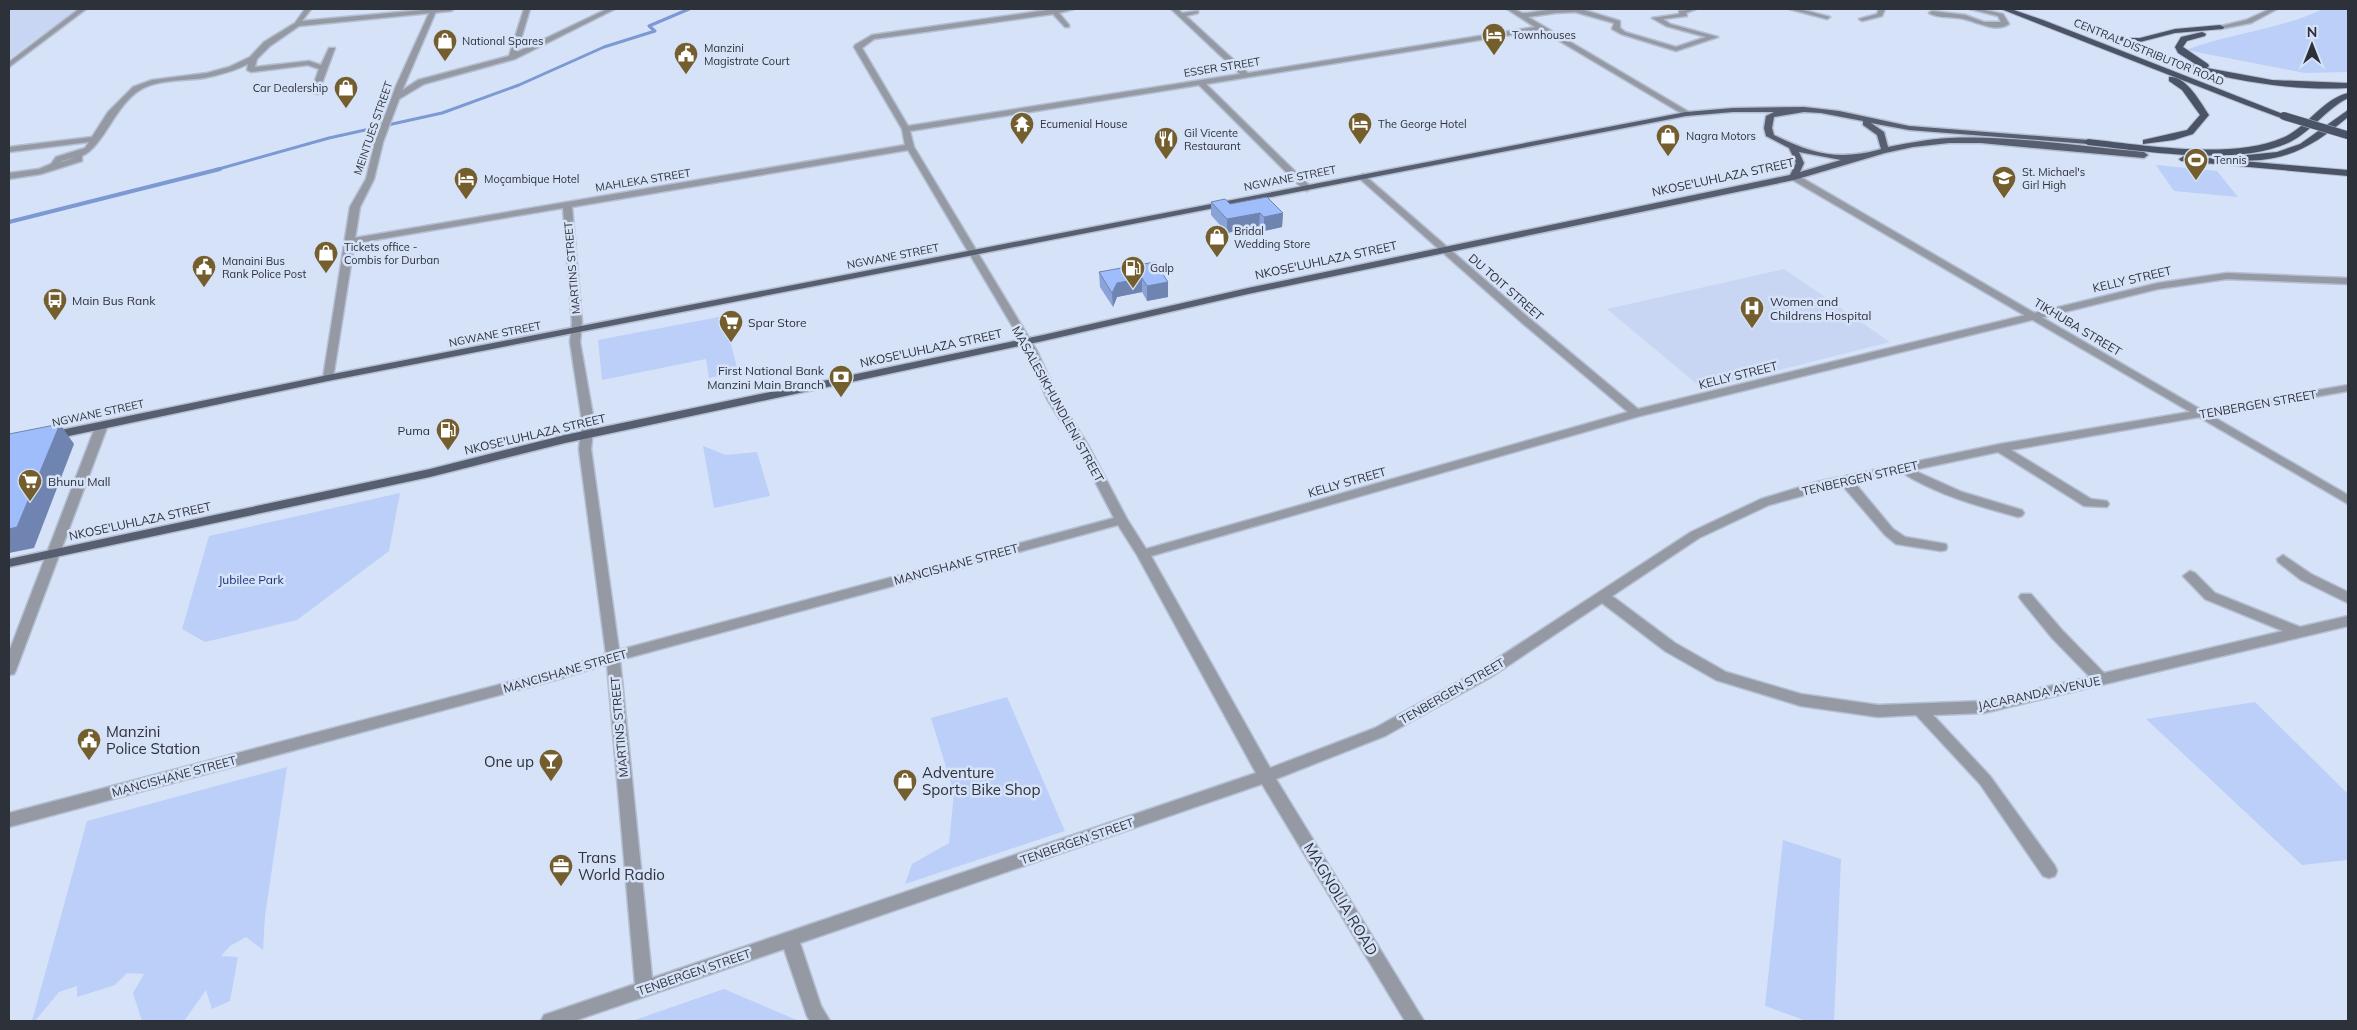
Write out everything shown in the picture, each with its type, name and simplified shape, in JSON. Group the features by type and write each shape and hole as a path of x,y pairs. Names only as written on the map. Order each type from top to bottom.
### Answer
{"highway":[{"name":"CENTRAL DISTRIBUTOR ROAD","path":"2022,9 2094,33 2251,98 2348,132"},
{"name":"CENTRAL DISTRIBUTOR ROAD","path":"2001,11 2036,19 2114,48 2156,68 2284,116 2348,132"},
{"path":"2094,33 2127,40 2140,40 2175,30 2220,27"},
{"path":"2220,27 2184,39 2179,47 2181,51 2200,63 2236,78"},
{"path":"2148,55 2236,78 2289,85 2348,86"},
{"path":"2088,142 2152,142 2190,132 2204,115 2201,109 2185,88 2156,68"},
{"path":"2088,142 2177,150 2256,148 2287,140 2336,101 2348,95"},
{"path":"2144,155 2251,158 2293,152 2319,138 2348,113"},
{"path":"2144,155 2348,174"}],"main road":[{"name":"NGWANE STREET","path":"36,439 328,378 1686,114 1733,110 1823,111 1907,128 2088,142"},
{"path":"1784,110 1770,116 1768,128 1770,136 1793,148 1820,155 1858,158"},
{"path":"1862,120 1881,134 1885,150"},
{"name":"NKOSE'LUHLAZA STREET","path":"9,563 430,473 586,435 1025,342 1248,291 1794,177 1885,150 1925,142 1959,140 2144,155"},
{"path":"1793,148 1800,163 1794,177"}],"street":[{"path":"9,65 83,9"},
{"path":"9,176 41,170 58,164 55,163 59,159 77,155 88,150 111,114 136,89 152,82 224,71 253,59 267,44 298,24 308,9"},
{"path":"372,17 376,9"},
{"path":"298,24 451,9"},
{"path":"512,57 527,9"},
{"path":"396,97 422,82 512,57 612,9"},
{"path":"1054,11 1071,9"},
{"path":"1174,9 1245,74"},
{"path":"1510,9 1686,114"},
{"path":"1522,15 1532,16 1558,10 1588,12 1618,22 1616,29 1623,33 1676,49 1714,37 1668,25 1655,18 1685,14 1681,12 1693,9"},
{"path":"1792,9 1827,17"},
{"path":"1862,19 1880,15 1882,9"},
{"path":"1932,13 1965,17 1983,24 2006,24 2001,11 1972,9"},
{"path":"2220,27 2248,24 2258,20 2274,9"},
{"name":"MEINTUES STREET","path":"328,378 355,207 370,179 379,142 433,10"},
{"path":"1054,11 1066,26"},
{"name":"MASALESIKHUNDLENI STREET","path":"1054,11 872,38 858,47 906,129 910,147 1032,351 1053,399 1082,445 1121,520 1144,554 1266,776"},
{"path":"1180,15 1196,12"},
{"name":"ESSER STREET","path":"906,129 1543,28"},
{"path":"315,92 322,68 332,50"},
{"path":"253,59 251,70 308,63 322,68"},
{"path":"1200,82 1307,188"},
{"path":"9,149 95,139"},
{"name":"MAHLEKA STREET","path":"351,241 910,147"},
{"name":"DU TOIT STREET","path":"1363,177 1444,250 1636,414"},
{"name":"TIKHUBA STREET","path":"1794,177 2348,500"},
{"name":"MARTINS STREET","path":"567,204 577,331 575,342 588,421 585,449 613,657 644,989"},
{"name":"KELLY STREET","path":"1144,554 1636,414 2158,286 2227,276 2348,281"},
{"name":"TENBERGEN STREET","path":"550,1021 1266,776 1380,732 1486,673 1695,535 1765,502 1817,486 2000,448 2201,415 2348,388"},
{"path":"9,670 102,425"},
{"path":"2000,448 2088,504 2103,504"},
{"path":"1902,468 1912,475 1941,487 2018,513"},
{"path":"1844,480 1854,488 1889,532 1902,541 1942,547"},
{"name":"MANCISHANE STREET","path":"9,820 559,674 613,657 1121,520"},
{"path":"2283,559 2306,577 2348,598"},
{"path":"2190,576 2210,596 2300,633"},
{"name":"JACARANDA AVENUE","path":"1603,596 1670,647 1721,676 1801,700 1878,711 1984,707 2348,622"},
{"path":"2026,598 2100,679"},
{"path":"1919,709 1985,780 2049,871"},
{"name":"MAGNOLIA ROAD","path":"1266,776 1415,1021"},
{"path":"790,939 813,1010 821,1021"}],"shaded area":[{"path":"9,9 77,9 9,59"},
{"name":"Women and Childrens Hospital","path":"1784,269 1890,342 1703,389 1607,309"}],"green space":[{"path":"2323,9 2348,9 2348,72 2305,73 2186,50 2220,39 2289,22"},
{"name":"Tennis","path":"2156,165 2217,171 2238,197 2174,191"},
{"path":"724,316 738,372 709,378 706,359 602,380 598,340"},
{"path":"703,446 726,455 757,452 770,496 714,508"},
{"name":"Jubilee Park","path":"400,493 389,551 297,620 205,642 182,629 209,536"},
{"path":"1007,697 1065,831 905,884 912,864 949,843 954,793 931,718"},
{"path":"2255,702 2348,794 2348,860 2302,865 2146,719"},
{"path":"287,767 265,916 263,950 246,937 230,946 221,956 238,957 230,1001 212,1009 206,990 184,1021 142,1021 133,993 144,974 127,973 115,985 77,997 77,986 59,992 35,1021 32,1021 87,821"},
{"path":"1783,840 1841,859 1834,1021 1807,1021 1765,1006"},
{"path":"724,989 799,1021 632,1021"}],"building":[{"path":"1267,197 1283,213 1264,217 1260,213 1227,219 1211,202 1225,199 1230,204"},
{"path":"1155,262 1168,282 1147,286 1142,278 1117,283 1112,293 1099,272"},
{"path":"60,424 17,527 9,529 9,434"}],"waterway":[{"path":"215,170 329,138 442,113 519,85 604,47 655,31 649,26 689,9"},
{"path":"9,222 220,169"}],"place":[{"name":"Townhouses","path":"1494,56"},
{"name":"National Spares","path":"445,62"},
{"name":"Manzini Magistrate Court","path":"686,75"},
{"name":"Car Dealership","path":"346,109"},
{"name":"Ecumenial House","path":"1022,145"},
{"name":"The George Hotel","path":"1360,145"},
{"name":"Nagra Motors","path":"1668,157"},
{"name":"Gil Vicente Restaurant","path":"1166,160"},
{"name":"Tennis","path":"2196,181"},
{"name":"St. Michael's Girl High","path":"2004,199"},
{"name":"Moçambique Hotel","path":"466,200"},
{"name":"Bridal Wedding Store","path":"1217,258"},
{"name":"Tickets office - Combis for Durban","path":"326,274"},
{"name":"Manaini Bus Rank Police Post","path":"204,288"},
{"name":"Galp","path":"1133,289"},
{"name":"Main Bus Rank","path":"55,321"},
{"name":"Women and Childrens Hospital","path":"1752,329"},
{"name":"Spar Store","path":"731,343"},
{"name":"First National Bank Manzini Main Branch","path":"841,398"},
{"name":"Puma","path":"448,451"},
{"name":"Bhunu Mall","path":"30,502"},
{"name":"Manzini Police Station","path":"89,761"},
{"name":"One up","path":"551,782"},
{"name":"Adventure Sports Bike Shop","path":"905,802"},
{"name":"Trans World Radio","path":"561,887"}]}
